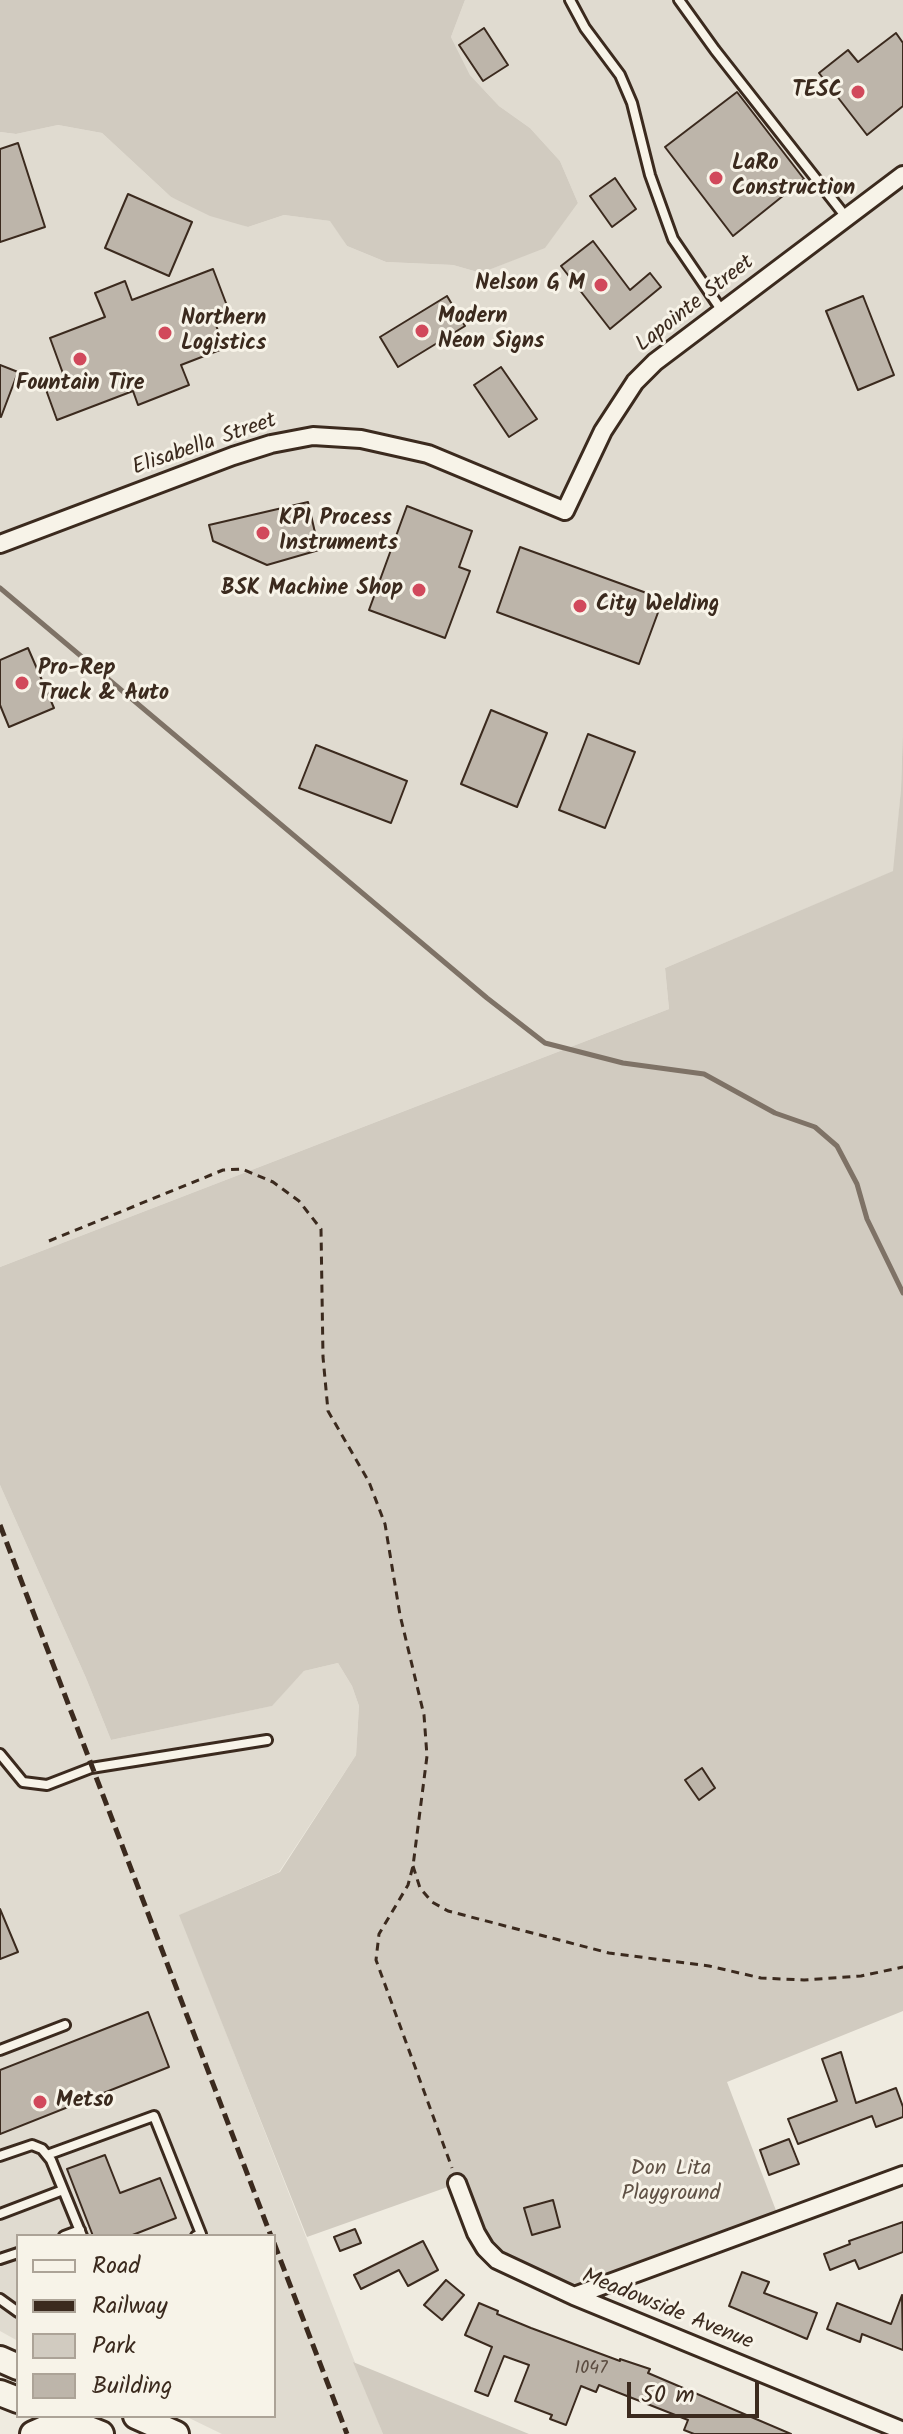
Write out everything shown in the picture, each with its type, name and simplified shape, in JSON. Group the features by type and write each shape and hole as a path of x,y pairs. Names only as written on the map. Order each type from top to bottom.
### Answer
{"main road":[{"path":"140,2418 176,2434"},
{"path":"33,2434 65,2420 101,2434"}],"street":[{"name":"Lapointe Street","path":"565,511 603,431 635,382 655,362 903,175"},
{"name":"Elisabella Street","path":"0,544 233,456 271,444 313,436 361,439 428,454 565,511"},
{"path":"574,2296 903,2175"},
{"name":"Meadowside Avenue","path":"457,2183 476,2233 497,2260 574,2296 903,2431"}],"lane":[{"path":"570,0 585,28 620,75 632,103 650,175 673,239 722,311"},
{"path":"679,0 847,218"},
{"path":"0,1754 23,1782 47,1785 91,1768 267,1740"},
{"path":"0,2050 65,2025"},
{"path":"47,2155 154,2116 199,2234"},
{"path":"0,2156 32,2145 47,2155 81,2233"},
{"path":"0,2214 63,2190"},
{"path":"0,2299 16,2308"}],"path":[{"path":"49,1241 223,1170 242,1169 273,1182 299,1201 321,1229 323,1357 328,1411 369,1482 385,1524 400,1615 424,1715 427,1756 413,1866 408,1885 379,1934 376,1960 457,2183"},
{"path":"413,1866 420,1888 432,1902 448,1911 609,1953 709,1966 761,1978 804,1980 861,1976 903,1967"}],"shaded area":[{"path":"465,0 903,0 903,728 894,871 665,968 669,1009 0,1267 0,132 16,134 58,125 102,133 171,197 248,227 284,215 331,221 347,246 386,262 453,265 481,273 545,247 578,203 560,161 530,128 499,106 470,75 451,37"},
{"path":"0,1485 111,1740 271,1706 304,1671 338,1663 352,1686 359,1706 356,1755 279,1872 180,1915 383,2434 222,2434 189,2418 276,2418 276,2234 16,2234 16,2340 0,2331"}],"green space":[{"path":"0,0 465,0 451,37 470,75 499,106 530,128 560,161 578,203 545,248 481,273 453,265 386,262 347,246 330,221 284,215 248,227 210,216 171,197 102,133 58,125 16,134 0,132"},
{"name":"Don Lita Playground","path":"903,728 903,2011 727,2082 780,2221 573,2298 496,2261 456,2184 307,2237 179,1915 280,1872 356,1755 359,1706 352,1686 338,1663 304,1671 272,1706 111,1740 0,1485 0,1267 669,1009 665,968 893,871"},
{"path":"353,2362 529,2434 383,2434"}],"building":[{"path":"484,28 508,65 483,81 459,45"},
{"name":"TESC","path":"896,33 903,43 903,106 867,135 819,73 848,50 858,62"},
{"path":"737,92 804,179 733,236 665,147"},
{"path":"18,143 45,227 0,242 0,149"},
{"path":"615,178 636,209 612,227 590,196"},
{"path":"128,194 192,222 169,276 105,248"},
{"name":"Nelson G M","path":"593,241 630,290 650,273 661,287 610,329 561,266"},
{"name":"Northern Logistics","path":"213,269 229,311 213,318 225,348 181,365 189,385 138,405 133,391 57,420 45,387 65,379 50,338 105,317 95,293 125,281 132,300"},
{"name":"Modern Neon Signs","path":"447,296 465,326 398,367 380,337"},
{"path":"863,296 894,375 858,390 826,311"},
{"path":"0,365 18,372 1,417 0,416"},
{"path":"501,367 537,419 509,437 474,385"},
{"name":"KPI Process Instruments","path":"308,502 319,550 267,565 213,541 209,525"},
{"name":"BSK Machine Shop","path":"407,506 472,531 459,567 470,571 445,638 369,610"},
{"name":"City Welding","path":"520,547 663,599 639,664 497,612"},
{"name":"Pro-Rep Truck & Auto","path":"28,648 54,708 9,727 0,705 0,660"},
{"path":"491,710 547,733 517,807 461,784"},
{"path":"588,734 635,752 605,828 559,810"},
{"path":"316,745 407,781 391,823 299,788"},
{"path":"702,1768 715,1788 699,1800 685,1780"},
{"path":"0,1909 18,1952 0,1959"},
{"name":"Metso","path":"148,2012 169,2067 0,2134 0,2070"},
{"path":"841,2052 856,2103 896,2088 903,2117 876,2127 872,2116 798,2144 788,2119 837,2101 822,2059"},
{"path":"789,2139 799,2164 769,2175 760,2150"},
{"path":"105,2155 120,2193 160,2178 176,2218 135,2234 92,2234 67,2169"},
{"path":"553,2200 560,2227 532,2235 524,2208"},
{"path":"903,2222 903,2252 859,2269 855,2260 830,2270 824,2254 850,2244 849,2241"},
{"path":"355,2229 361,2243 340,2251 334,2237"},
{"path":"423,2241 438,2270 408,2286 399,2270 361,2289 354,2275"},
{"path":"742,2272 769,2282 764,2293 817,2313 807,2339 729,2306"},
{"path":"446,2280 464,2295 442,2320 424,2305"},
{"path":"902,2295 903,2350 862,2334 860,2342 827,2329 837,2303 891,2324"},
{"path":"479,2303 531,2328 650,2369 648,2373 791,2434 694,2434 684,2430 688,2420 599,2385 596,2392 581,2386 566,2425 550,2419 552,2415 515,2401 529,2365 504,2356 488,2396 475,2391 492,2347 465,2335"}],"waterway":[{"path":"0,588 487,998 545,1043 623,1063 704,1074 775,1113 815,1127 837,1146 857,1184 867,1219 903,1293"}],"railway":[{"path":"0,1525 270,2234"},
{"path":"276,2248 347,2434"}],"place":[{"name":"TESC","path":"858,92"},
{"name":"LaRo Construction","path":"716,178"},
{"name":"Nelson G M","path":"601,285"},
{"name":"Modern Neon Signs","path":"422,331"},
{"name":"Northern Logistics","path":"165,333"},
{"name":"Fountain Tire","path":"80,359"},
{"name":"KPI Process Instruments","path":"263,533"},
{"name":"BSK Machine Shop","path":"419,590"},
{"name":"City Welding","path":"580,606"},
{"name":"Pro-Rep Truck & Auto","path":"22,683"},
{"name":"Metso","path":"40,2102"}]}
